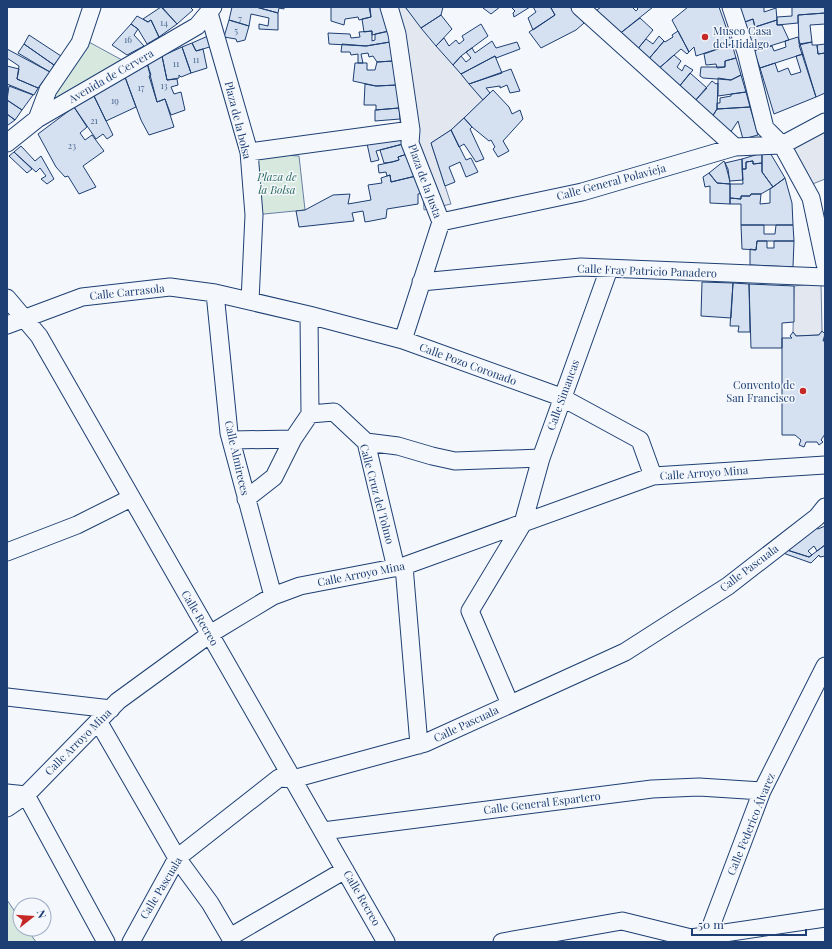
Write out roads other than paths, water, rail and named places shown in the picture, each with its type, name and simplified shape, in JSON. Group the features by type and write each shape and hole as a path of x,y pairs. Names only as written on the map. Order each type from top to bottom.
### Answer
{"street":[{"path":"37,119 48,90 80,43 92,7"},
{"name":"Plaza de la Justa","path":"389,7 397,34 411,130 410,143 441,222 403,340"},
{"path":"580,7 735,147"},
{"path":"731,7 746,52 765,128 782,145 811,198 825,264"},
{"name":"Avenida de Cervera","path":"7,143 37,119 197,26 211,10"},
{"name":"Plaza de la bolsa","path":"211,10 249,152 254,216 250,301"},
{"path":"782,145 825,122"},
{"path":"249,152 411,130"},
{"name":"Calle General Polavieja","path":"441,222 582,192 735,147 782,145"},
{"path":"432,251 441,267 453,279"},
{"name":"Calle Fray Patricio Panadero","path":"421,282 581,267 825,277"},
{"name":"Calle Simancas","path":"510,704 470,611 523,523 541,458 561,397 609,269"},
{"name":"Calle Carrasola","path":"7,325 82,297 170,288 215,292 250,301"},
{"name":"Calle Almireces","path":"215,292 228,433 273,596"},
{"name":"Calle Recreo","path":"7,298 39,336 386,942"},
{"name":"Calle Pozo Coronado","path":"250,301 403,340 561,397 640,440 653,476"},
{"path":"246,499 274,477 293,439 310,414 308,315"},
{"name":"Calle Cruz del Tolmo","path":"310,414 334,412 366,442 400,567 419,745"},
{"path":"231,440 293,439"},
{"path":"366,442 398,446 455,461 541,458"},
{"name":"Calle Arroyo Mina","path":"7,808 26,795 118,701 210,634 273,596 300,586 400,567 653,476 825,465"},
{"path":"7,552 77,525 131,498"},
{"name":"Calle Pascuala","path":"130,942 177,858 279,778 294,779 419,745 625,652 728,586 817,517 825,507"},
{"name":"Calle Federico Álvarez","path":"706,938 762,791 825,666"},
{"path":"7,697 111,709"},
{"path":"98,721 177,858 210,903 227,939 345,870"},
{"name":"Calle General Espartero","path":"323,831 652,789 699,787 762,791"},
{"path":"7,793 26,795 106,942"},
{"path":"502,942 622,922 691,938 706,938 825,918"}],"place":[{"name":"Museo Casa del Hidalgo","path":"705,37"},
{"name":"Convento de San Francisco","path":"803,391"}],"park label":[{"name":"Plaza de la Bolsa","path":"277,183"}]}
